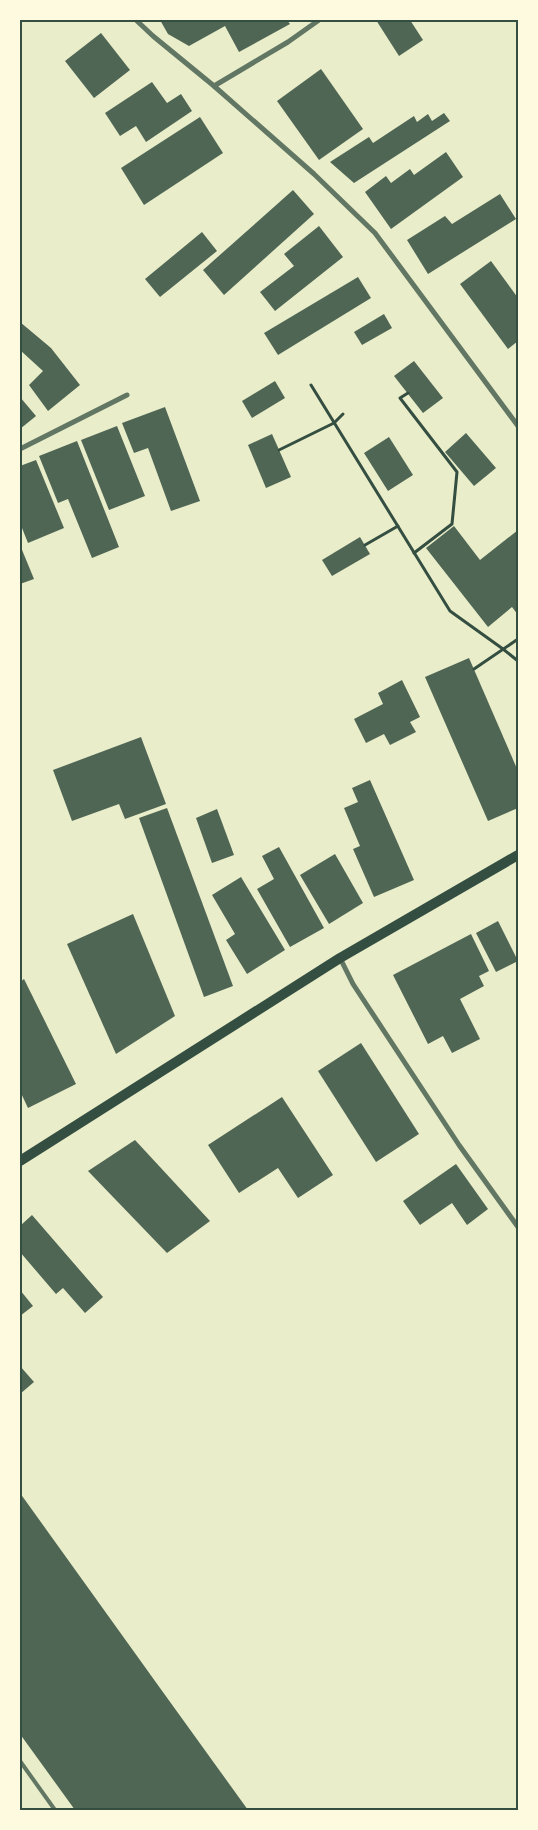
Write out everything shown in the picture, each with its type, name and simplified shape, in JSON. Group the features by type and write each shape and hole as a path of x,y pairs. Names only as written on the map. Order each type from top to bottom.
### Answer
{"main road":[{"path":"20,1161 340,958 518,855"}],"street":[{"path":"136,20 314,174 375,233 518,426"},
{"path":"214,86 288,42 319,20"},
{"path":"20,449 127,395"},
{"path":"340,958 354,984 438,1113 518,1227"}],"lane":[{"path":"21,1764 54,1810"}],"path":[{"path":"311,385 450,611 503,648 518,661"},
{"path":"408,393 400,398 456,472 452,524 414,553"},
{"path":"279,450 334,423 343,414"},
{"path":"365,545 398,526"},
{"path":"474,669 518,639"}],"building":[{"path":"160,20 287,20 290,24 239,52 225,26 189,46 168,34"},
{"path":"376,20 410,20 423,40 399,56"},
{"path":"101,33 130,70 94,98 65,61"},
{"path":"321,69 363,129 319,160 277,101"},
{"path":"152,82 167,103 181,94 192,111 146,142 136,126 120,136 105,113"},
{"path":"444,113 450,121 354,183 330,162 369,137 373,143 414,116 417,122 428,114 432,121"},
{"path":"200,117 223,153 144,205 121,168"},
{"path":"446,152 463,177 391,229 365,192 386,176 391,183 410,169 414,175"},
{"path":"293,190 314,214 224,295 203,270"},
{"path":"500,194 516,219 428,274 407,240 445,216 452,224"},
{"path":"319,226 343,257 275,311 260,292 294,266 284,254"},
{"path":"202,232 217,251 160,297 145,279"},
{"path":"491,261 518,298 518,341 508,349 460,284"},
{"path":"358,277 371,298 278,355 264,333"},
{"path":"384,314 392,328 362,345 354,332"},
{"path":"20,322 51,348 80,385 48,411 29,385 43,371 20,350"},
{"path":"414,361 443,398 423,413 394,376"},
{"path":"275,381 285,398 252,418 242,401"},
{"path":"20,397 36,416 20,429"},
{"path":"165,407 200,501 171,511 148,448 134,453 122,423"},
{"path":"117,426 145,496 109,510 81,440"},
{"path":"466,433 496,468 474,486 445,452"},
{"path":"272,434 291,477 266,488 248,445"},
{"path":"389,437 413,475 388,491 364,453"},
{"path":"77,441 119,547 92,558 68,499 58,503 39,456"},
{"path":"36,460 64,528 28,543 20,523 20,466"},
{"path":"454,526 480,560 518,530 518,615 512,607 488,627 426,548"},
{"path":"360,537 370,554 332,576 322,560"},
{"path":"20,545 34,579 20,584"},
{"path":"469,658 518,771 518,808 488,821 425,677"},
{"path":"402,680 420,717 410,722 416,732 390,745 384,734 366,743 354,719 383,704 378,693"},
{"path":"141,737 166,804 125,819 119,804 72,821 53,770"},
{"path":"370,780 414,880 374,897 353,849 360,846 344,808 358,802 352,788"},
{"path":"167,808 233,986 204,997 139,818"},
{"path":"217,809 234,855 212,863 196,818"},
{"path":"279,847 324,928 290,947 257,889 274,879 262,856"},
{"path":"335,854 363,903 329,924 300,875"},
{"path":"241,877 285,950 247,974 226,940 235,934 212,895"},
{"path":"133,914 175,1016 116,1054 67,944"},
{"path":"498,921 518,961 496,972 476,933"},
{"path":"471,934 489,971 479,976 484,986 460,999 480,1039 452,1053 443,1036 428,1044 393,975"},
{"path":"24,979 76,1084 28,1108 20,1091 20,982"},
{"path":"361,1043 419,1134 376,1162 318,1071"},
{"path":"282,1097 333,1175 298,1198 278,1168 239,1193 208,1145"},
{"path":"135,1140 210,1221 167,1253 88,1171"},
{"path":"456,1164 488,1209 467,1225 452,1203 420,1225 403,1201"},
{"path":"32,1215 103,1297 85,1313 63,1288 56,1294 20,1252 20,1226"},
{"path":"20,1290 33,1306 20,1316"},
{"path":"20,1366 34,1382 20,1394"},
{"path":"20,1493 248,1810 75,1810 20,1734"}]}
